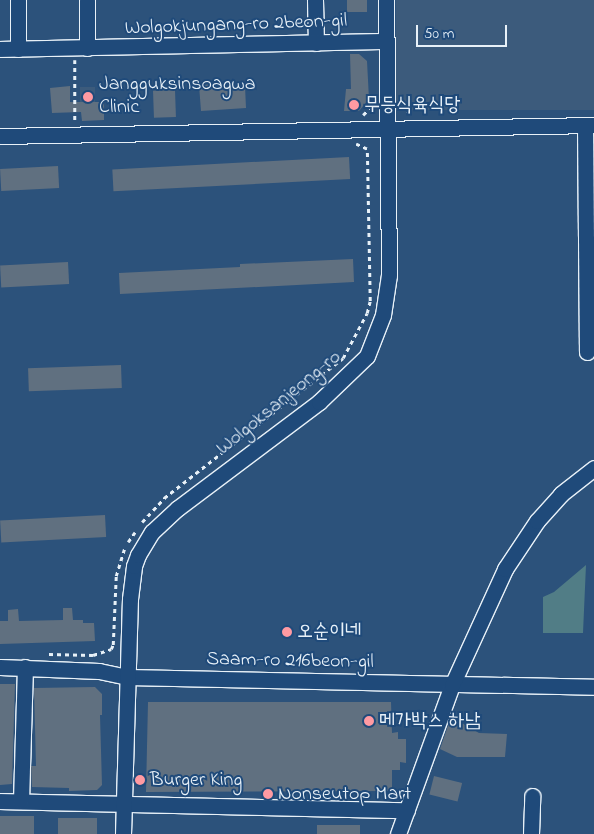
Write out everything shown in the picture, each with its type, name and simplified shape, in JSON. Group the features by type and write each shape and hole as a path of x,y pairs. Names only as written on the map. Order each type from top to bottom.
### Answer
{"street":[{"path":"18,0 18,49"},
{"path":"81,48 87,0"},
{"path":"315,0 316,42"},
{"name":"Wolgoksanjeong-ro","path":"127,677 132,578 134,566 146,540 178,508 319,402 367,356 383,315 388,295 386,0"},
{"name":"Wolgokjungang-ro 2beon-gil","path":"0,49 386,41"},
{"path":"0,136 590,125 587,352"},
{"path":"398,834 452,685 505,568 537,521 561,494 594,468"},
{"name":"Saam-ro 216beon-gil","path":"0,667 99,670 127,677 594,687"},
{"path":"21,801 25,667"},
{"path":"124,834 127,677"},
{"path":"531,834 532,796"},
{"path":"0,801 407,810"}],"path":[{"path":"75,136 81,48"},
{"path":"355,118 364,115 373,106 373,101"},
{"path":"142,523 164,498 343,358 367,313 370,301 367,149 356,144"},
{"path":"47,654 93,655 110,649 113,645 116,576 122,554 137,530"}],"shaded area":[{"path":"396,0 594,0 594,110 396,110"},
{"path":"80,87 95,87 95,102 80,102"}],"green space":[{"path":"586,565 583,633 543,633 543,597 554,592"}],"building":[{"path":"347,0 367,0 367,12 347,12"},
{"path":"350,54 359,54 367,61 369,99 359,111 344,111 346,89 351,89"},
{"path":"220,84 220,88 245,86 246,108 201,111 199,85"},
{"path":"70,86 70,102 104,102 104,120 82,121 81,112 52,113 50,88"},
{"path":"175,90 176,117 154,118 153,91"},
{"path":"349,157 350,179 113,191 112,169"},
{"path":"58,166 59,188 1,191 0,169"},
{"path":"353,259 354,282 120,294 119,273 240,267 240,264"},
{"path":"68,262 69,284 1,288 0,266"},
{"path":"121,365 122,388 29,391 28,368"},
{"path":"105,515 106,537 1,542 0,520"},
{"path":"63,608 72,608 73,620 83,620 83,623 94,623 95,641 0,644 0,621 8,621 8,610 18,609 19,621 63,620"},
{"path":"0,684 15,684 12,784 0,785"},
{"path":"95,687 102,694 102,715 100,715 102,785 97,790 69,791 69,788 32,787 31,766 36,766 34,688"},
{"path":"148,702 391,702 392,733 398,732 398,739 406,739 406,763 400,762 400,770 392,770 392,791 146,792"},
{"path":"451,717 479,733 507,734 505,757 457,757 440,749"},
{"path":"434,776 462,783 458,801 429,794"},
{"path":"0,816 34,816 34,834 0,834"},
{"path":"58,818 97,818 97,834 58,834"},
{"path":"317,825 360,825 360,834 317,834"}],"place":[{"name":"Jangguksinsoagwa Clinic","path":"88,97"},
{"name":"무등식육식당","path":"354,105"},
{"name":"오순이네","path":"287,632"},
{"name":"메가박스 하남","path":"369,721"},
{"name":"Burger King","path":"140,780"},
{"name":"Nonseutop Mart","path":"268,794"}]}
